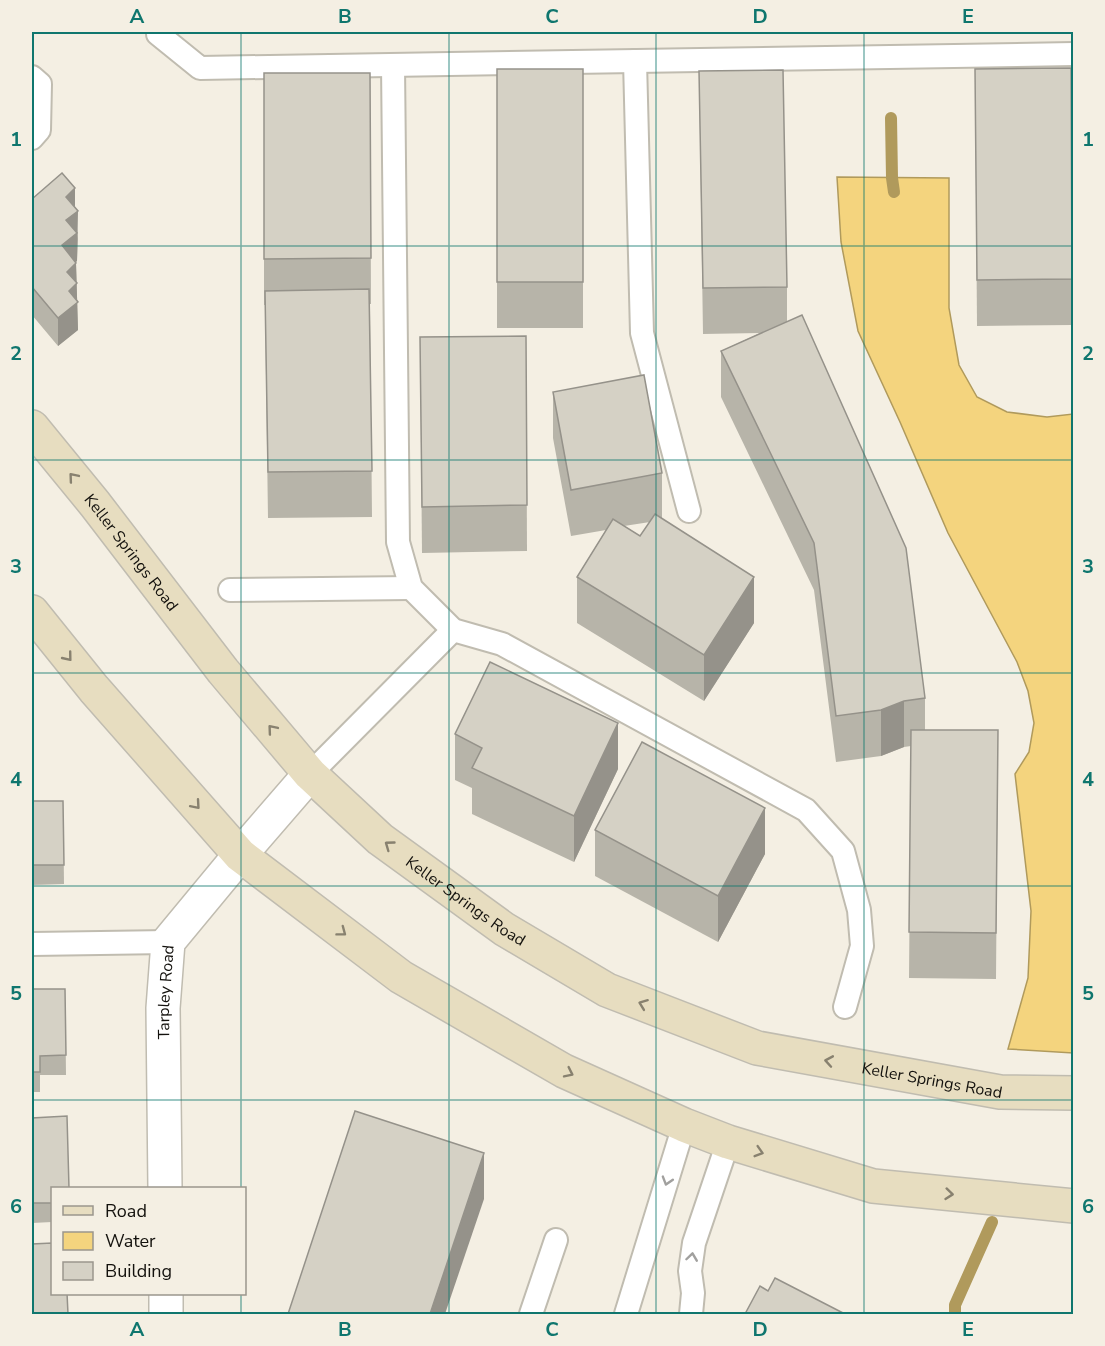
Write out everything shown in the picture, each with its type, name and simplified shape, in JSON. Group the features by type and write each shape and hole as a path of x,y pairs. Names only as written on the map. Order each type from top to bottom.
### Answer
{"main road":[{"name":"Keller Springs Road","path":"32,427 95,504 223,671 310,774 380,839 504,929 607,990 758,1048 1000,1092 1074,1093"},
{"path":"32,612 94,689 240,855 401,977 564,1071 684,1125 728,1142 873,1186 1074,1206"}],"street":[{"name":"Tarpley Road","path":"165,1187 163,1008 168,942 310,774"},
{"path":"166,1295 166,1314"}],"lane":[{"path":"158,32 200,68 1074,54"},
{"path":"635,61 642,333 689,510"},
{"path":"393,65 398,542 411,588 453,630 502,644 806,810 843,851 859,910 862,946 845,1007"},
{"path":"32,77 40,84 39,130 32,138"},
{"path":"230,590 411,588"},
{"path":"310,774 453,630"},
{"path":"32,944 168,942"},
{"path":"626,1314 684,1125"},
{"path":"691,1314 693,1293 690,1271 693,1243 728,1142"},
{"path":"531,1314 556,1240"}],"water":[{"path":"837,177 949,178 949,308 959,365 977,397 1007,412 1047,417 1073,414 1073,1053 1008,1049 1028,978 1031,911 1015,774 1029,752 1034,723 1028,691 1017,662 948,533 858,331 841,242"}],"building":[{"path":"1071,68 1072,279 977,280 975,69"},
{"path":"497,69 583,69 583,282 497,282"},
{"path":"783,70 787,287 703,288 699,71"},
{"path":"264,73 370,73 371,258 264,259"},
{"path":"62,173 75,188 66,197 78,211 66,220 77,233 62,245 76,263 67,272 77,283 69,291 78,302 58,318 32,287 32,199"},
{"path":"369,289 372,471 268,472 265,291"},
{"path":"802,315 906,548 925,698 904,701 881,710 836,716 814,543 721,351"},
{"path":"526,336 527,505 422,507 420,337"},
{"path":"644,375 662,473 571,490 553,392"},
{"path":"655,514 754,577 704,655 577,577 613,519 640,536"},
{"path":"490,662 618,723 574,816 472,768 482,748 455,734"},
{"path":"911,730 998,730 996,933 909,932"},
{"path":"642,742 765,808 718,896 595,830"},
{"path":"32,801 63,801 64,865 32,865"},
{"path":"32,989 65,989 66,1055 40,1056 40,1072 32,1072"},
{"path":"355,1111 484,1153 430,1314 288,1314"},
{"path":"67,1116 69,1187 51,1187 51,1203 32,1203 32,1118"},
{"path":"51,1243 51,1295 67,1295 68,1314 32,1314 32,1244"},
{"path":"775,1278 845,1314 745,1314 760,1286 768,1291"}],"waterway":[{"path":"891,118 894,192"},
{"path":"955,1314 955,1305 992,1222"}]}
